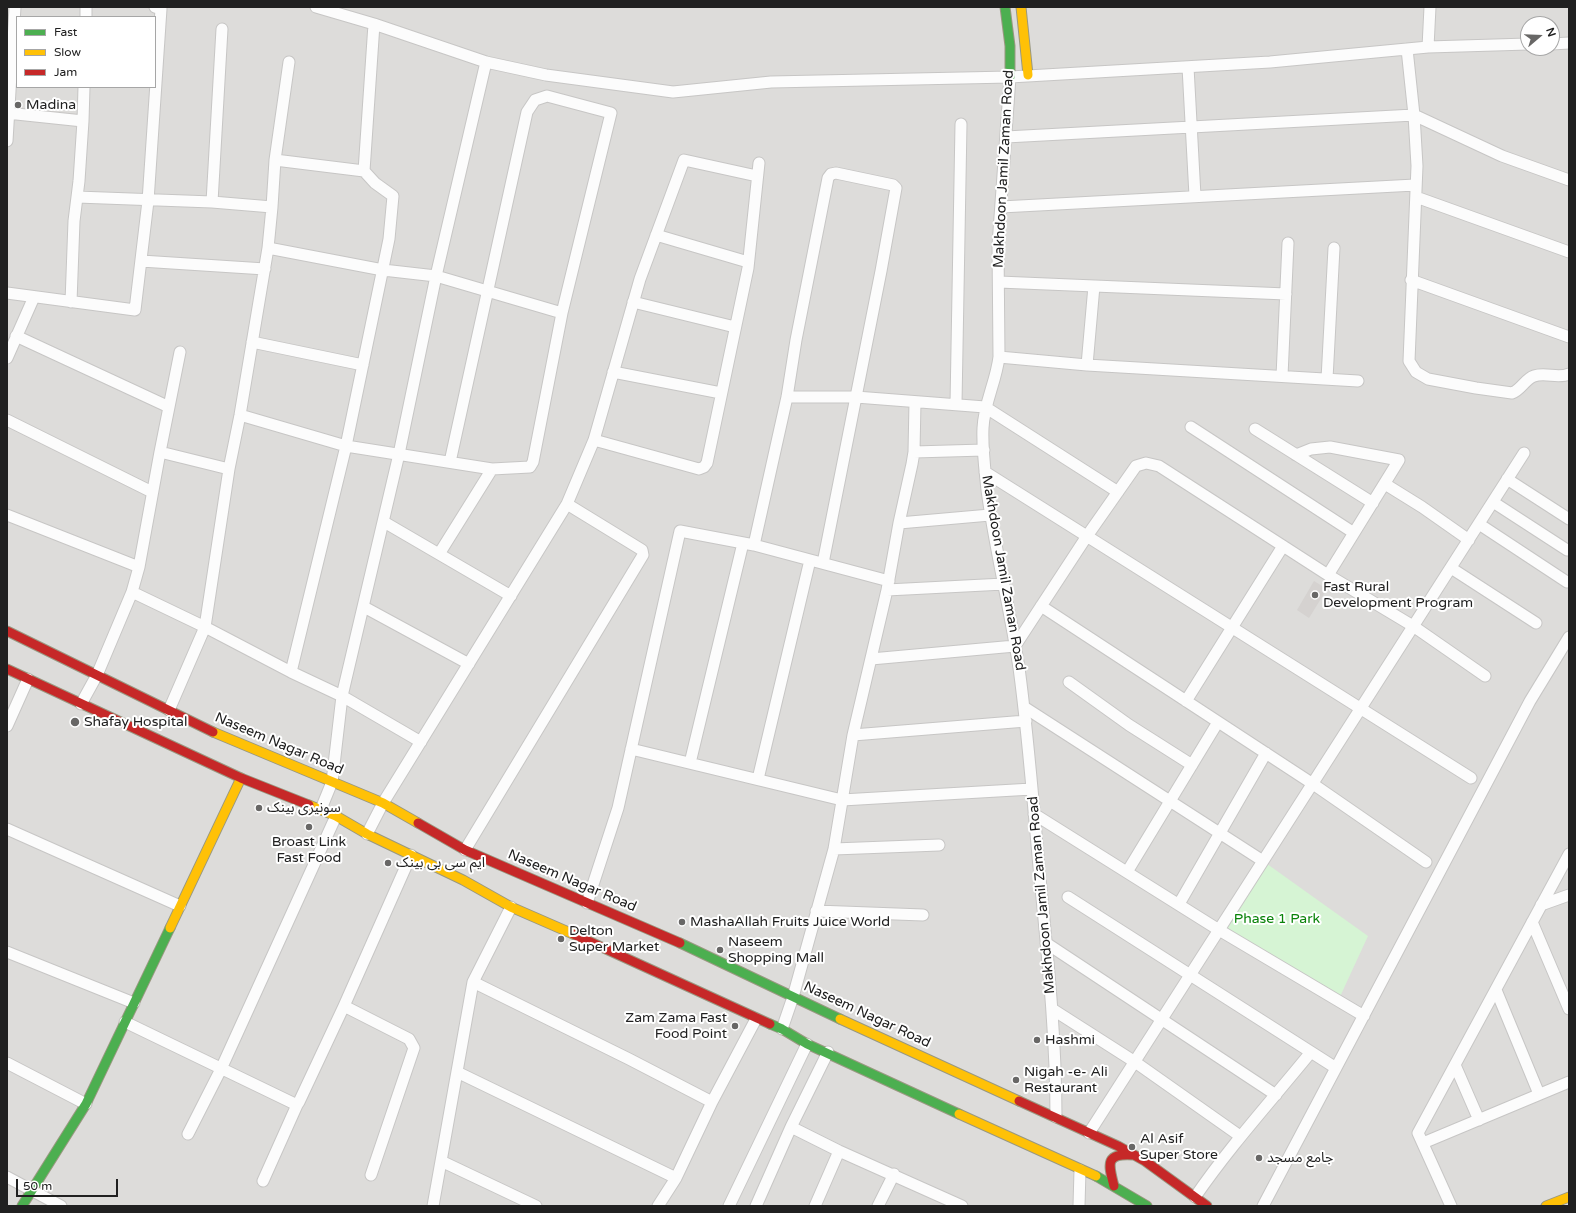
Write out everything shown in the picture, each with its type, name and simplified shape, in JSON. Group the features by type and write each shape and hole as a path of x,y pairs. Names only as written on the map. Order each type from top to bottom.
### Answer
{"main road":[{"name":"Makhdoon Jamil Zaman Road","path":"1005,7 1010,46 1010,76"},
{"name":"Makhdoon Jamil Zaman Road","path":"1021,7 1028,75"},
{"name":"Naseem Nagar Road","path":"7,632 211,731 384,803 465,850 688,946 793,997 1056,1117 1145,1161 1207,1206"},
{"path":"7,669 241,778 336,816 367,834 463,880 511,907 591,942 756,1019 782,1029 807,1044 828,1052 1114,1186 1146,1206"},
{"path":"22,1206 86,1104 241,778"},
{"path":"1114,1186 1110,1171 1111,1160 1113,1157 1122,1154 1134,1155"},
{"path":"1546,1206 1569,1197"}],"street":[{"path":"7,141 10,22 14,7"},
{"path":"155,7 161,9 156,82"},
{"path":"316,7 374,24 486,62 546,75 673,92 770,82 1010,76 1188,68 1428,47 1520,44"},
{"path":"1428,47 1430,7"},
{"path":"364,171 374,24"},
{"path":"212,202 222,29"},
{"path":"1407,49 1414,115 1417,166 1411,280 1409,361 1416,372 1428,379 1512,393 1516,392 1532,377 1540,374 1560,376 1569,374"},
{"path":"169,710 205,627 228,469 240,416 268,248 275,160 289,62"},
{"path":"321,809 332,782 342,696 384,522 436,276 486,62"},
{"path":"1188,68 1195,196"},
{"name":"Makhdoon Jamil Zaman Road","path":"1010,76 998,245 999,357 998,370 986,407 983,429 985,472 990,515 1015,646 1026,721 1052,1009 1056,1075 1056,1117"},
{"path":"71,302 74,222 83,121 84,88"},
{"path":"7,293 135,310 148,200 156,88"},
{"path":"240,416 346,446 492,469 530,466 533,462 562,313 611,113 547,96 535,100 527,112 450,462"},
{"path":"8,113 83,121"},
{"path":"1006,137 1414,115 1502,156 1569,180"},
{"path":"956,404 961,124"},
{"path":"275,160 364,171 374,183 393,196 389,239 346,446 291,672"},
{"path":"367,834 384,803 567,504 594,440 640,279 684,160 757,176"},
{"path":"594,440 699,469 704,468 707,463 748,262 759,164"},
{"path":"690,763 786,397 828,178 831,174 836,173 893,185 896,188 823,563"},
{"path":"1001,207 1415,185"},
{"path":"77,197 212,202 272,207"},
{"path":"1416,197 1569,252"},
{"path":"656,235 748,262"},
{"path":"1282,376 1288,243"},
{"path":"268,248 383,270 436,276 562,313"},
{"path":"1327,379 1334,248"},
{"path":"141,261 264,268"},
{"path":"1411,280 1569,337"},
{"path":"999,282 1286,294"},
{"path":"1087,365 1094,286"},
{"path":"7,358 34,297"},
{"path":"633,302 735,327"},
{"path":"16,336 168,407"},
{"path":"252,342 363,365"},
{"path":"81,704 97,675 132,592 139,567 168,407 180,352"},
{"path":"999,357 1087,365 1358,381"},
{"path":"613,372 722,393"},
{"path":"786,397 856,397 986,407 1118,492"},
{"path":"782,1029 793,997 834,849 853,735 888,585 914,452 915,402"},
{"path":"7,420 152,492"},
{"path":"1191,427 1354,533"},
{"path":"1255,429 1373,503"},
{"path":"1296,455 1311,449 1330,447 1398,459 1399,461 1328,575"},
{"path":"914,452 984,450"},
{"path":"160,452 228,469"},
{"path":"1089,1133 1524,453"},
{"path":"871,659 1015,646 1087,536 1136,466 1146,463 1159,466 1328,575 1414,626 1485,676"},
{"path":"439,554 492,469"},
{"path":"985,472 1472,778"},
{"path":"1507,479 1569,519"},
{"path":"1385,484 1422,507 1469,540"},
{"path":"1493,502 1567,550"},
{"path":"465,850 643,555 642,550 567,504"},
{"path":"7,515 139,567"},
{"path":"899,523 990,515"},
{"path":"384,522 511,596"},
{"path":"1479,524 1567,582"},
{"path":"587,903 618,808 680,531 748,544 823,563 888,585 1004,584"},
{"path":"1186,701 1283,546"},
{"path":"758,779 810,560"},
{"path":"1451,568 1536,622"},
{"path":"132,592 342,696 421,742"},
{"path":"1041,606 1312,784 1426,862"},
{"path":"364,607 469,664"},
{"path":"1264,1206 1530,701 1569,637"},
{"path":"7,726 28,679"},
{"path":"1069,682 1129,725 1192,766"},
{"path":"1024,707 1263,861"},
{"path":"853,735 1026,721"},
{"path":"1127,872 1169,800 1192,766 1218,722"},
{"path":"631,749 842,800 1032,789"},
{"path":"1179,904 1221,834 1266,754"},
{"path":"1034,814 1219,930 1364,1016"},
{"path":"188,1134 221,1068 336,816"},
{"path":"7,829 180,906"},
{"path":"834,849 939,845"},
{"path":"1452,1206 1418,1133 1569,854"},
{"path":"263,1181 344,1006 411,855"},
{"path":"1541,905 1569,894"},
{"path":"1068,897 1336,1068"},
{"path":"433,1206 473,982 511,907"},
{"path":"816,911 923,915"},
{"path":"1532,922 1569,1009"},
{"path":"1046,943 1276,1095"},
{"path":"7,952 134,1003"},
{"path":"473,982 712,1102"},
{"path":"1496,990 1539,1094"},
{"path":"344,1006 409,1039 414,1048 371,1175"},
{"path":"1052,1009 1135,1062 1240,1136"},
{"path":"658,1206 676,1178 712,1102 756,1019"},
{"path":"125,1022 297,1105"},
{"path":"729,1206 807,1044"},
{"path":"756,1206 791,1126 828,1052"},
{"path":"1194,1197 1217,1164 1311,1052"},
{"path":"7,1063 86,1104"},
{"path":"1455,1064 1479,1120"},
{"path":"457,1072 676,1178"},
{"path":"1423,1143 1569,1082"},
{"path":"791,1126 839,1151 894,1174 940,1202 962,1206"},
{"path":"815,1206 839,1151"},
{"path":"441,1161 536,1206"},
{"path":"1079,1206 1080,1170"},
{"path":"878,1206 894,1174"},
{"path":"7,1177 61,1206"}],"shaded area":[{"path":"7,7 1569,7 1569,1206 7,1206"}],"green space":[{"name":"Phase 1 Park","path":"1263,861 1368,936 1338,1001 1219,930"}],"building":[{"path":"1314,581 1327,589 1309,618 1297,610"}],"traffic: fast":[{"path":"1005,7 1010,46 1010,77"},
{"path":"22,1206 86,1104 170,928"},
{"path":"680,943 840,1019"},
{"path":"770,1024 782,1029 807,1044 959,1114"},
{"path":"1096,1176 1147,1206"}],"traffic: slow":[{"path":"1021,7 1028,75"},
{"path":"213,732 383,803 418,823"},
{"path":"170,928 241,778"},
{"path":"309,805 336,816 367,834 463,880 511,907 573,934"},
{"path":"840,1019 1019,1101"},
{"path":"959,1114 1096,1176"},
{"path":"1546,1206 1569,1197"}],"traffic: jam":[{"path":"7,631 213,732"},
{"path":"7,669 241,778 309,805"},
{"path":"418,823 465,850 680,943"},
{"path":"573,934 770,1024"},
{"path":"1019,1101 1118,1146 1145,1161 1207,1206"},
{"path":"1114,1186 1110,1166 1111,1161 1113,1158 1118,1156 1134,1155"}],"place":[{"name":"Madina","path":"18,105"},
{"name":"Fast Rural Development Program","path":"1315,595"},
{"name":"Shafay Hospital","path":"75,722"},
{"name":"سونیری بینک","path":"259,808"},
{"name":"Broast Link Fast Food","path":"309,827"},
{"name":"ایم سی بی بینک","path":"388,863"},
{"name":"MashaAllah Fruits Juice World","path":"682,922"},
{"name":"Delton Super Market","path":"561,939"},
{"name":"Naseem Shopping Mall","path":"720,950"},
{"name":"Zam Zama Fast Food Point","path":"735,1026"},
{"name":"Hashmi","path":"1037,1040"},
{"name":"Nigah -e- Ali Restaurant","path":"1016,1080"},
{"name":"Al Asif Super Store","path":"1132,1147"},
{"name":"جامع مسجد","path":"1259,1158"}]}
